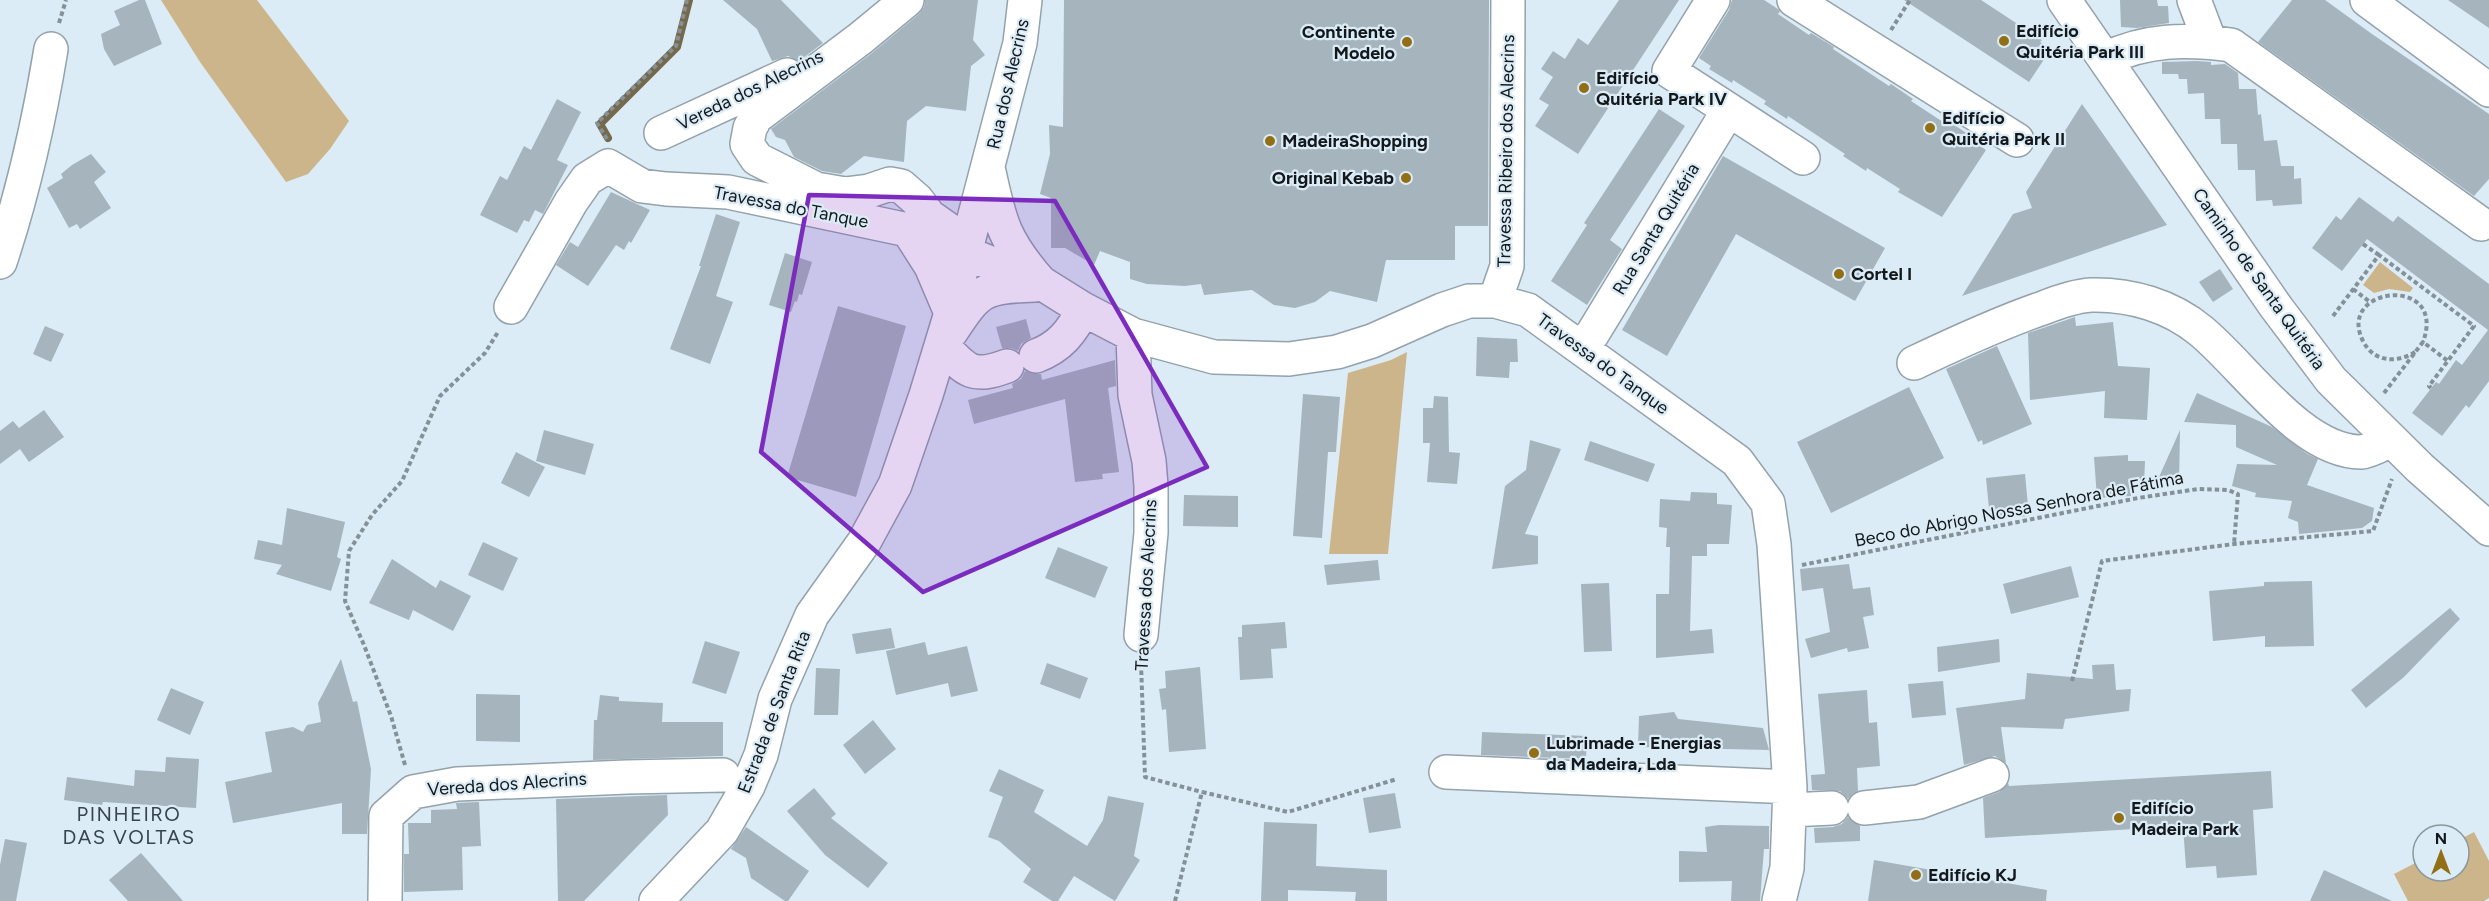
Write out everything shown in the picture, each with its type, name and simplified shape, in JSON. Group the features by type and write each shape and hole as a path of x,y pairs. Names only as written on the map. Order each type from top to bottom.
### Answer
{"street":[{"name":"Vereda dos Alecrins","path":"661,133 776,81 837,48 885,10 893,0"},
{"path":"907,0 861,39 756,117 750,128 747,144 757,159 816,189 845,194 869,191 890,184 901,186 917,200 918,223 931,266 951,313"},
{"name":"Rua dos Alecrins","path":"965,253 1020,44 1025,0"},
{"name":"Travessa Ribeiro dos Alecrins","path":"1495,301 1507,266 1508,0"},
{"path":"1713,0 1669,71 1803,158"},
{"path":"1794,0 2017,140"},
{"name":"Caminho de Santa Quitéria","path":"2064,0 2276,307 2331,380 2391,440 2489,530"},
{"path":"2194,0 2210,42"},
{"path":"2367,0 2407,12 2489,90"},
{"path":"2105,59 2145,44 2196,40 2231,45 2481,225"},
{"path":"0,262 15,217 40,118 51,49"},
{"name":"Rua Santa Quitéria","path":"1582,347 1593,333 1728,111"},
{"name":"Travessa do Tanque","path":"607,152 642,186 728,192 918,223 965,253 1042,284 1132,335 1214,357 1289,359 1337,352 1372,341 1442,310 1469,301 1495,301 1528,310 1742,454 1768,503 1774,543 1790,799 1787,868 1779,901"},
{"path":"511,308 570,202 607,152"},
{"path":"918,223 961,196 988,167"},
{"name":"Rua dos Alecrins","path":"988,167 999,218 1010,243 1020,259 1042,284"},
{"name":"Estrada de Santa Rita","path":"656,901 722,831 748,786 761,754 775,699 812,615 864,542 896,485 942,345 965,253"},
{"name":"Estrada de Santa Rita","path":"942,345 971,302 985,292 1004,286 1042,284"},
{"path":"1914,363 2009,320 2065,300 2091,295 2135,299 2166,308 2201,331 2270,401 2304,428 2332,445 2364,452 2391,440"},
{"path":"942,345 972,373 987,373 1049,351 1061,343 1076,325 1083,309"},
{"name":"Travessa dos Alecrins","path":"1132,335 1135,395 1149,461 1151,486 1151,533 1141,635"},
{"path":"1446,772 1790,799 1832,808"},
{"name":"Vereda dos Alecrins","path":"385,901 386,816 413,792 468,784 723,775"},
{"path":"1864,808 1918,802 1992,775"}],"path":[{"path":"607,152 597,123 676,46 687,0"},
{"path":"1896,22 1910,0"},
{"path":"2363,244 2401,268 2456,309 2474,326 2429,386 2431,388"},
{"path":"2333,316 2379,255"},
{"path":"2353,289 2370,302"},
{"path":"2382,395 2423,342 2427,322 2423,312 2409,297 2389,294 2370,302 2361,320 2363,340 2368,349 2376,356 2386,359 2406,357 2415,352"},
{"path":"413,792 391,716 345,601 349,551 372,515 402,481 440,396 486,353 511,308"},
{"path":"2423,342 2448,361"},
{"path":"2072,681 2102,561 2234,544 2373,531 2393,476"},
{"name":"Beco do Abrigo Nossa Senhora de Fátima","path":"1791,567 2138,498 2198,489 2228,490 2238,494 2234,544"},
{"name":"Travessa dos Alecrins","path":"1141,635 1144,777 1288,812 1397,779"},
{"path":"1175,901 1202,792"}],"highlighted area":[{"path":"809,195 1055,201 1207,467 923,592 761,452"}],"shaded area":[{"path":"161,0 257,0 349,121 330,149 308,174 286,182 200,62"},
{"path":"2380,262 2413,288 2410,292 2389,289 2374,293 2363,285"},
{"path":"1407,352 1388,554 1329,554 1348,373 1391,360"},
{"path":"2474,832 2489,861 2489,898 2484,901 2408,901 2394,874 2411,865 2411,883 2471,883 2471,834"}],"building":[{"path":"139,0 145,0 162,44 114,66 104,49 101,34 120,25 114,11"},
{"path":"723,0 781,0 823,43 799,61 788,56 772,61 757,29"},
{"path":"925,0 978,0 973,40 985,55 971,66 966,111 926,106 907,121 904,162 864,156 841,174 822,171 794,157 785,140 776,137 771,129 872,53 919,14 924,7"},
{"name":"MadeiraShopping","path":"1064,0 1489,0 1488,226 1455,226 1455,260 1386,260 1377,302 1330,291 1315,302 1295,308 1274,305 1252,290 1204,295 1201,284 1185,286 1147,284 1130,279 1130,262 1100,251 1094,265 1065,248 1051,248 1051,198 1040,194 1050,154 1049,125 1063,127"},
{"name":"Edifício Quitéria Park IV","path":"1619,0 1679,0 1578,154 1535,126 1549,105 1539,99 1553,77 1541,69 1553,51 1565,59 1578,38 1588,45"},
{"path":"1732,0 1764,0 1780,11 1778,14 1809,35 1811,33 1834,47 1833,49 1889,86 1891,84 1913,99 1911,101 1943,122 1945,119 1968,134 1966,137 1986,150 1942,217 1898,192 1900,189 1867,168 1866,171 1843,156 1845,154 1788,116 1787,119 1764,104 1766,101 1733,80 1732,83 1709,69 1711,66 1699,58 1729,10"},
{"name":"Edifício Quitéria Park III","path":"1904,0 1981,0 2042,40 2040,42 2051,49 2029,82"},
{"path":"2120,0 2157,0 2158,6 2168,6 2169,23 2137,28 2121,27"},
{"path":"2292,0 2325,0 2489,114 2489,179 2474,196 2258,42"},
{"path":"2448,0 2489,0 2489,28"},
{"path":"2162,62 2211,62 2211,65 2225,64 2238,73 2239,89 2256,89 2258,115 2261,114 2264,141 2277,140 2281,166 2294,166 2294,179 2301,178 2302,204 2273,206 2272,200 2256,201 2255,170 2238,170 2237,144 2221,144 2220,119 2205,119 2204,93 2188,94 2187,79 2179,79 2178,74 2162,74"},
{"path":"557,99 581,112 557,160 568,165 543,214 535,210 529,222 524,220 517,233 480,215 500,176 507,180 524,146 531,150"},
{"path":"2082,104 2167,225 1962,296 2013,214 2032,208 2026,192"},
{"path":"1659,109 1685,126 1610,240 1622,249 1587,305 1551,281 1587,225 1584,223"},
{"path":"91,154 106,172 94,182 111,208 80,229 77,224 69,228 47,188 63,178 61,174 72,165"},
{"name":"Cortel I","path":"1723,156 1885,248 1855,301 1736,234 1667,356 1622,330"},
{"path":"611,192 650,210 631,243 629,241 624,250 616,245 588,286 556,265 570,242 578,247"},
{"path":"2359,197 2393,222 2398,216 2489,284 2489,381 2469,408 2466,405 2442,436 2412,413 2436,382 2439,384 2456,360 2462,365 2488,330 2367,239 2342,271 2312,248 2336,216 2341,220"},
{"path":"716,214 740,222 716,296 733,302 710,364 670,349 701,266 699,266"},
{"path":"785,253 812,262 802,295 799,294 791,312 769,305"},
{"path":"2220,269 2233,289 2213,302 2199,282"},
{"path":"838,306 906,326 856,497 787,477"},
{"path":"2075,317 2076,326 2113,322 2118,366 2150,368 2147,420 2104,418 2105,391 2030,400 2028,333"},
{"path":"1026,319 1031,338 1021,344 1018,351 1002,348 996,327"},
{"path":"45,326 64,334 51,362 33,354"},
{"path":"1477,337 1517,339 1518,362 1510,362 1509,378 1476,376"},
{"path":"1997,346 2032,424 1983,445 1982,440 1978,442 1946,369"},
{"path":"1115,360 1116,386 1108,388 1119,472 1102,474 1103,479 1075,482 1065,399 974,424 968,400 1013,388 1012,384 1021,379 1025,371 1041,374 1042,380"},
{"path":"1909,387 1944,458 1831,513 1797,442"},
{"path":"2197,393 2272,427 2306,453 2318,459 2307,485 2374,508 2372,521 2362,528 2299,534 2298,522 2288,518 2292,501 2255,497 2256,493 2232,486 2237,464 2277,465 2236,447 2236,425 2184,422"},
{"path":"1303,394 1340,397 1336,452 1328,452 1322,538 1293,536"},
{"path":"1434,396 1448,397 1449,452 1460,453 1457,484 1427,482 1430,443 1423,443 1423,408 1433,408"},
{"path":"44,410 64,437 29,462 20,449 0,464 0,431 13,421 19,428"},
{"path":"544,430 594,444 585,475 536,461"},
{"path":"2180,430 2179,486 2155,486"},
{"path":"1530,440 1561,449 1525,534 1538,536 1538,564 1492,569 1505,486 1526,470"},
{"path":"1590,441 1655,464 1648,482 1584,460"},
{"path":"516,452 545,467 529,497 501,483"},
{"path":"2128,455 2128,461 2145,461 2144,485 2130,485 2131,496 2097,498 2094,457"},
{"path":"2025,474 2029,516 1990,519 1986,478"},
{"path":"1691,492 1717,493 1717,504 1732,505 1729,544 1707,544 1707,556 1692,556 1690,631 1712,629 1714,653 1656,658 1656,594 1669,594 1670,547 1666,547 1667,528 1659,527 1660,499 1690,501"},
{"path":"1184,495 1238,496 1238,527 1183,526"},
{"path":"287,508 345,522 337,557 341,559 331,591 276,574 282,565 254,559 258,540 282,545"},
{"path":"483,542 518,558 503,591 468,575"},
{"path":"1058,547 1108,567 1095,598 1045,578"},
{"path":"392,559 436,588 440,580 471,596 453,631 413,610 409,620 369,603"},
{"path":"1378,560 1380,580 1327,585 1324,565"},
{"path":"1849,564 1853,589 1870,587 1874,615 1863,617 1869,648 1848,652 1847,648 1811,658 1805,639 1830,632 1823,588 1802,591 1800,569"},
{"path":"2071,566 2079,597 2011,614 2003,584"},
{"path":"2312,581 2314,646 2265,647 2265,636 2213,641 2209,591 2264,586 2264,582"},
{"path":"1609,583 1612,651 1584,652 1581,584"},
{"path":"2450,608 2460,619 2404,677 2366,708 2351,690"},
{"path":"1285,622 1287,648 1271,649 1273,678 1240,680 1238,637 1242,637 1242,625"},
{"path":"891,628 895,648 856,654 852,634"},
{"path":"1999,639 2000,662 1938,672 1937,647"},
{"path":"705,641 740,652 726,694 692,683"},
{"path":"925,642 928,655 967,646 978,691 951,697 948,683 896,695 886,651"},
{"path":"341,659 353,702 357,701 371,769 367,834 342,834 342,803 233,823 225,782 272,772 265,732 293,727 303,732 307,725 321,722 318,703"},
{"path":"1047,663 1088,678 1080,699 1040,684"},
{"path":"2114,664 2116,690 2131,689 2129,711 2065,719 2063,729 2001,727 2006,763 1995,756 1964,765 1956,708 2025,699 2027,673 2093,679 2092,665"},
{"path":"1200,667 1206,749 1169,752 1166,709 1162,710 1159,689 1166,688 1165,671"},
{"path":"816,668 840,669 838,715 814,715"},
{"path":"1943,681 1946,715 1912,718 1908,684"},
{"path":"171,688 204,702 190,735 157,720"},
{"path":"1867,690 1869,723 1877,722 1880,766 1857,768 1858,791 1848,799 1840,791 1812,790 1811,775 1825,774 1818,694"},
{"path":"476,694 520,695 520,742 476,741"},
{"path":"600,695 619,697 619,701 663,703 662,722 723,722 723,756 593,760 594,720 597,720"},
{"path":"1674,712 1678,719 1763,728 1769,750 1638,747 1639,716"},
{"path":"873,720 896,749 865,774 843,745"},
{"name":"Lubrimade - Energias da Madeira, Lda","path":"1482,732 1587,736 1586,759 1481,755"},
{"path":"166,757 199,759 196,808 103,802 102,805 64,800 67,777 134,786 135,770 165,772"},
{"path":"999,769 1044,790 1034,812 1087,846 1103,820 1108,796 1144,803 1134,856 1140,860 1115,901 1074,876 1058,901 1052,901 1023,882 1031,869 999,841 988,837 1003,797 989,791"},
{"name":"Edifício Madeira Park","path":"2271,771 2273,808 2253,810 2257,875 2217,878 2216,866 2186,868 2183,826 1985,838 1983,798 1999,792 2008,783 2009,786"},
{"path":"814,788 836,814 831,818 888,863 868,888 825,855 787,811"},
{"path":"1395,793 1401,828 1369,833 1363,798"},
{"path":"667,795 668,815 584,901 558,901 556,799"},
{"path":"479,802 481,846 462,847 463,890 404,892 404,854 409,854 408,823 431,823 431,810 457,809 456,803"},
{"path":"1848,817 1860,826 1860,841 1815,843 1814,828 1833,827 1842,824"},
{"path":"1264,822 1317,824 1316,866 1387,870 1387,901 1355,901 1356,892 1288,890 1288,901 1261,901"},
{"path":"1769,826 1769,849 1764,849 1760,901 1731,901 1732,881 1679,882 1679,851 1707,852 1705,827"},
{"path":"746,827 809,871 788,901 751,878 746,858 731,849"},
{"path":"5,839 27,843 16,901 0,901 0,865"},
{"path":"141,853 183,901 128,901 109,880"},
{"name":"Edifício KJ","path":"1874,860 2047,890 2046,901 1868,901"},
{"path":"2324,870 2392,901 2310,901"}],"waterway":[{"path":"608,138 600,124 677,47 689,0"}],"place":[{"name":"Edifício Quitéria Park III","path":"2004,41"},
{"name":"Continente Modelo","path":"1407,42"},
{"name":"Edifício Quitéria Park IV","path":"1584,88"},
{"name":"Edifício Quitéria Park II","path":"1930,128"},
{"name":"MadeiraShopping","path":"1270,141"},
{"name":"Original Kebab","path":"1406,178"},
{"name":"Cortel I","path":"1839,274"},
{"name":"Lubrimade - Energias da Madeira, Lda","path":"1534,753"},
{"name":"Edifício Madeira Park","path":"2119,818"},
{"name":"Edifício KJ","path":"1916,875"}],"district":[{"name":"PINHEIRO DAS VOLTAS","path":"129,826"}]}
